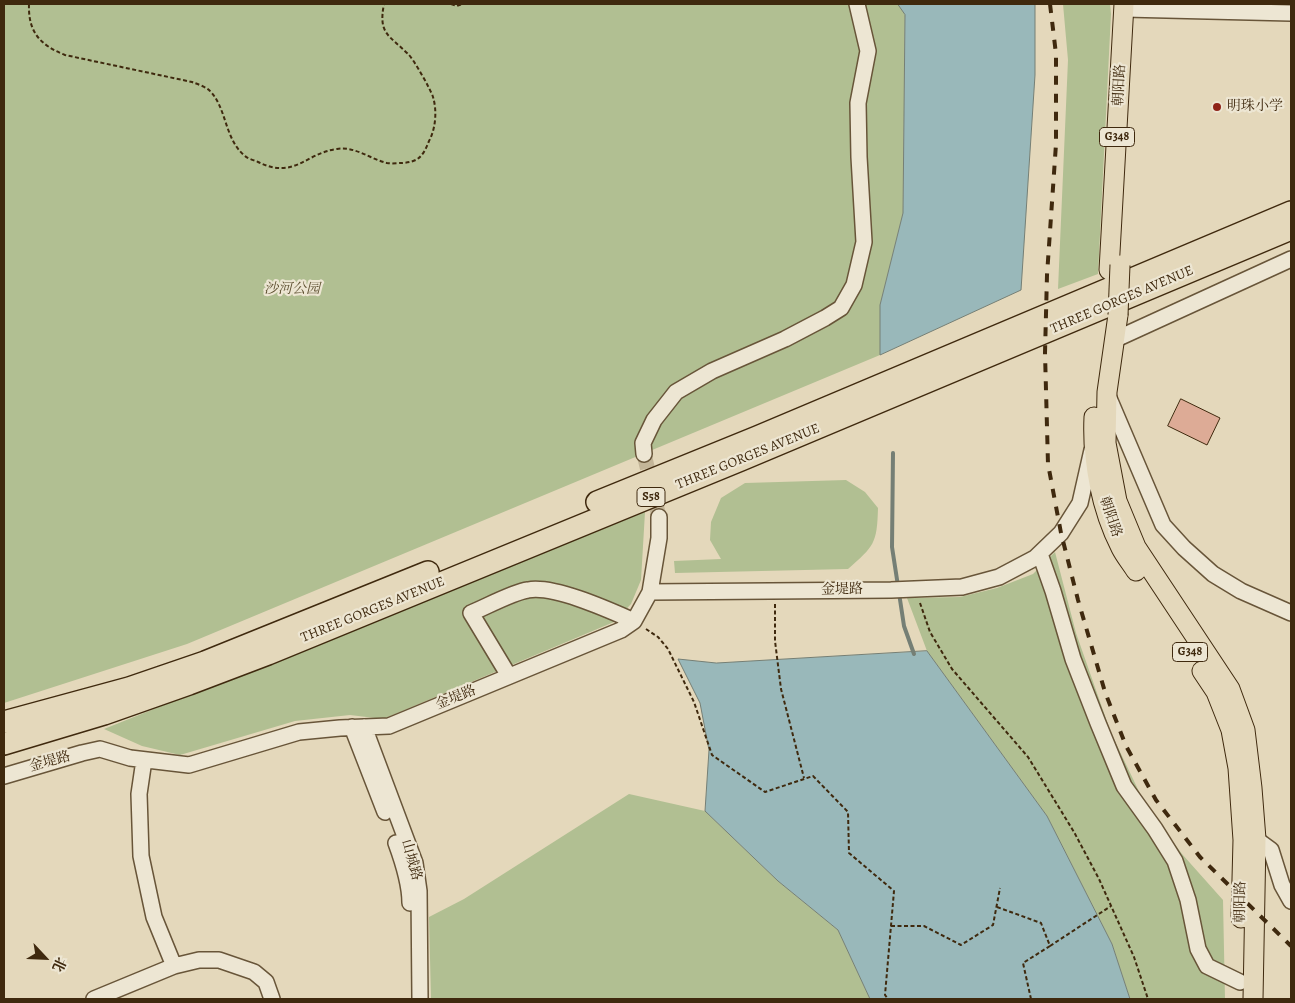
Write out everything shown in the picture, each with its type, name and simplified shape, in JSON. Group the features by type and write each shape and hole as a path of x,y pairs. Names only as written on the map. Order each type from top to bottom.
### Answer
{"highway":[{"name":"THREE GORGES AVENUE","path":"4,722 129,688 205,662 757,437 1291,212"},
{"name":"THREE GORGES AVENUE","path":"4,744 114,711 268,654 741,460 1291,229"}],"main road":[{"name":"朝阳路","path":"1131,6 1115,268 1114,340 1107,392 1106,442 1117,501 1136,547 1230,689 1245,730 1256,839 1253,999"},
{"name":"朝阳路","path":"1113,317 1096,390 1093,443 1103,502 1121,548 1216,692 1232,730 1238,768 1242,840 1240,991"}],"street":[{"path":"644,454 643,443 654,420 676,392 712,371 786,339 825,318 841,308 854,285 864,242 858,157 858,103 868,51 857,4"},
{"path":"1131,6 1291,13"},
{"path":"1114,340 1291,259"},
{"path":"1107,392 1163,525 1184,548 1213,574 1241,591 1291,613"},
{"path":"912,589 962,587 999,576 1023,566 1040,554 1061,533 1080,503 1093,443"},
{"path":"510,676 471,613 527,590 543,589 589,602 634,621 650,592 658,538 659,517"},
{"path":"1040,554 1074,659 1124,786 1175,861 1188,900 1198,949 1207,966 1240,991"},
{"name":"金堤路","path":"650,592 912,589"},
{"name":"金堤路","path":"4,776 100,749 130,758 189,765 300,732 389,726 622,630 634,621"},
{"name":"山城路","path":"358,727 402,859 410,894 410,999"},
{"name":"山城路","path":"358,727 415,863 419,891 420,999"},
{"path":"144,760 139,794 141,856 154,917 174,966"},
{"path":"1256,839 1271,850 1282,885 1291,901"},
{"path":"94,999 174,966 199,960 219,960 254,972 266,982 272,999"}],"path":[{"path":"29,4 28,17 34,33 50,49 65,55 192,82 208,88 221,110 232,139 245,156 264,165 290,169 308,159 336,148 350,148 389,164 414,162 424,152 432,136 435,117 433,96 410,55 392,40 383,26 384,4"},
{"path":"451,4 457,6 462,4"},
{"path":"912,589 930,632 952,669 1028,757 1074,832 1134,957 1148,999"},
{"path":"776,591 774,641 781,689 804,778"},
{"path":"634,621 658,637 668,650 694,702 712,755 765,792 812,776 848,812 849,853 894,891 886,995 888,999"},
{"path":"891,926 924,926 961,945 994,925 1000,888"},
{"path":"1031,999 1024,963 1111,906"},
{"path":"996,907 1041,923 1050,946"}],"green space":[{"name":"沙河公园","path":"4,4 898,4 905,14 903,213 880,305 880,355 187,644 4,703"},
{"path":"1063,4 1110,4 1111,14 1098,274 1058,289 1068,60"},
{"path":"846,480 865,492 878,508 875,537 864,555 848,569 675,573 674,561 721,559 710,540 711,522 721,498 745,483"},
{"path":"645,512 641,580 631,604 614,622 383,719 350,715 295,721 180,755 142,746 104,729"},
{"path":"1055,552 1076,633 1111,733 1145,804 1182,854 1223,900 1225,999 1130,999 1112,944 1047,816 927,651 907,598 960,597 997,588 1033,574"},
{"path":"629,794 705,811 778,881 838,930 870,999 431,999 429,917 464,899"}],"water":[{"path":"898,4 1035,4 1035,75 1021,290 880,355 880,305 903,213 905,15"},
{"path":"927,651 1047,816 1112,944 1130,999 870,999 838,930 778,881 705,811 709,750 700,703 678,659 716,663"}],"building":[{"path":"1181,399 1220,418 1207,445 1168,426"}],"waterway":[{"path":"893,453 892,547 898,586"},
{"path":"899,593 904,626 914,654"}],"tunnel":[{"path":"644,454 659,517"}],"railway":[{"path":"1050,4 1056,54 1056,144 1047,275 1045,353 1048,464 1061,533 1078,600 1105,692 1126,746 1156,800 1200,857 1291,946"}],"place":[{"name":"明珠小学","path":"1217,107"}]}
